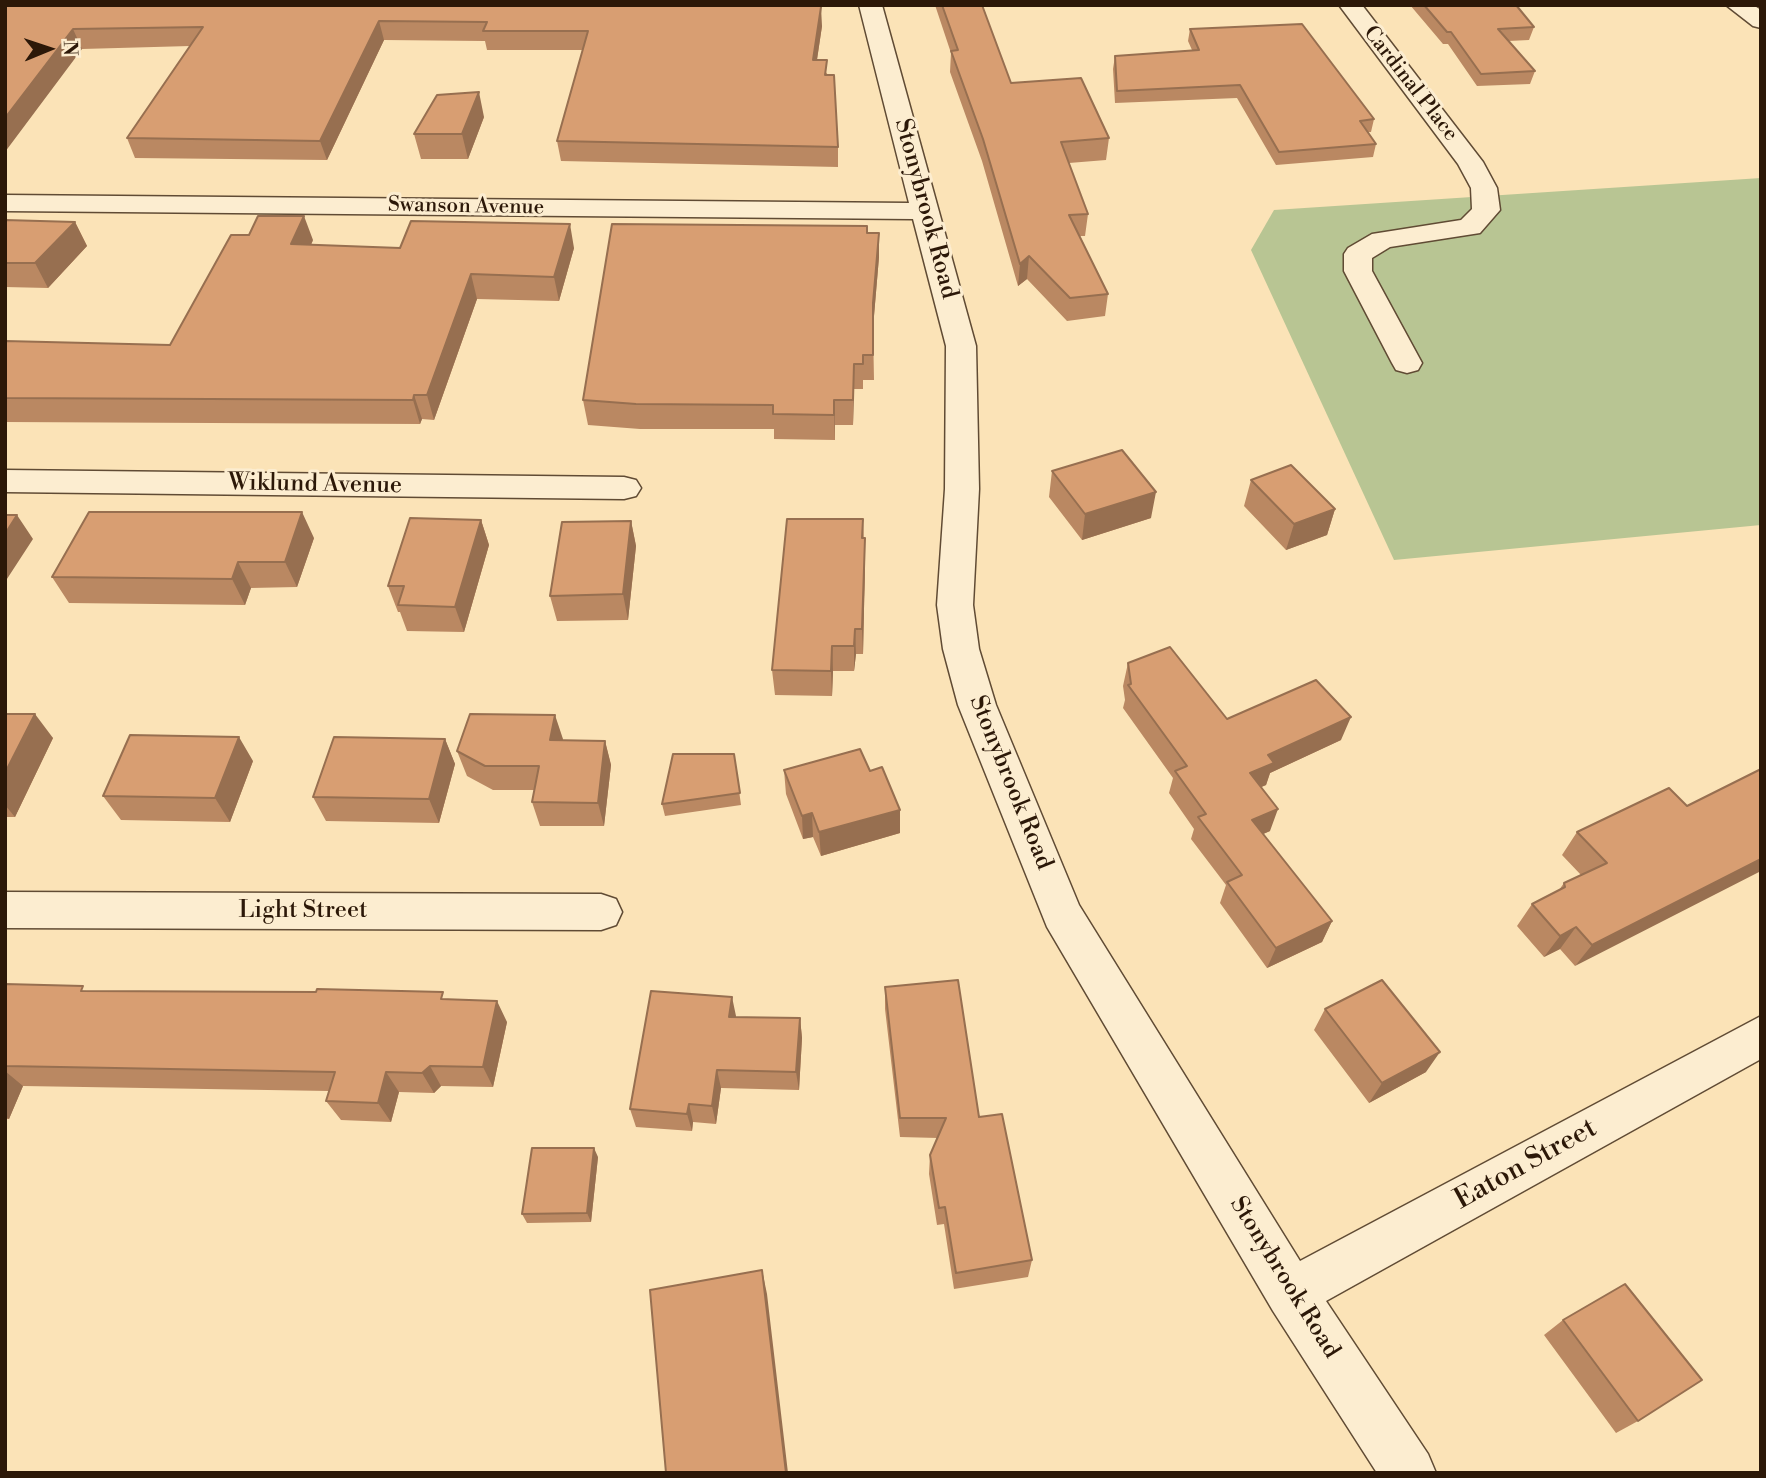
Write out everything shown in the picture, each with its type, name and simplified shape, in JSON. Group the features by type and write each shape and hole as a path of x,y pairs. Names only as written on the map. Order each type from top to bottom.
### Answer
{"street":[{"name":"Stonybrook Road","path":"870,5 961,346 962,489 955,605 961,649 977,705 1062,914 1291,1293 1409,1473"},
{"name":"Cardinal Place","path":"1350,5 1470,162 1484,188 1486,210 1470,227 1382,240 1358,254 1357,271 1407,363"},
{"path":"1737,5 1761,21"},
{"name":"Swanson Avenue","path":"5,203 926,211"},
{"name":"Wiklund Avenue","path":"5,481 624,488"},
{"name":"Light Street","path":"5,910 601,912"},
{"name":"Eaton Street","path":"1291,1293 1761,1036"}],"green space":[{"path":"1761,178 1761,525 1394,560 1251,250 1274,210"}],"building":[{"path":"5,5 820,5 813,60 827,60 825,75 834,75 838,147 557,141 588,31 483,31 487,22 379,21 320,141 127,138 203,27 73,29 5,118"},
{"path":"942,5 982,5 1011,83 1081,78 1109,138 1061,142 1088,214 1069,215 1108,294 1070,298 1029,256 1020,264 983,139 951,51 958,50"},
{"path":"1424,5 1516,5 1534,27 1498,29 1535,71 1481,74 1451,32 1447,32"},
{"path":"1302,24 1374,119 1360,121 1376,144 1279,152 1240,85 1117,91 1115,56 1199,50 1190,29"},
{"path":"479,92 462,134 414,134 437,95"},
{"path":"258,216 304,216 291,244 400,248 411,221 570,224 554,277 471,274 427,395 414,395 413,400 5,398 5,341 170,345 231,235 249,235"},
{"path":"5,220 75,222 35,263 5,263"},
{"path":"612,224 867,226 867,233 879,233 873,303 873,355 863,355 863,364 854,364 853,400 834,400 834,415 773,414 773,405 636,404 583,400"},
{"path":"1122,450 1156,492 1085,514 1052,471"},
{"path":"1291,465 1335,509 1294,524 1251,480"},
{"path":"89,512 302,512 285,562 238,562 232,579 52,577"},
{"path":"5,515 17,515 5,534"},
{"path":"410,518 481,520 455,607 398,605 404,586 388,586"},
{"path":"787,519 863,519 862,538 865,538 862,629 855,629 854,646 832,646 831,671 772,670"},
{"path":"631,521 623,594 550,596 562,522"},
{"path":"1170,647 1227,719 1316,680 1351,717 1268,755 1274,763 1250,773 1278,809 1252,820 1332,921 1276,948 1227,882 1242,875 1198,817 1206,814 1175,771 1187,766 1128,685 1131,684 1128,663"},
{"path":"5,714 35,714 5,773"},
{"path":"470,714 555,715 550,740 605,741 598,803 532,802 539,766 485,766 457,751"},
{"path":"130,735 239,737 215,798 103,796"},
{"path":"334,737 445,739 429,799 313,797"},
{"path":"860,749 870,771 882,767 900,810 819,832 812,813 802,816 784,770"},
{"path":"673,754 734,754 740,793 662,804"},
{"path":"1761,769 1761,859 1592,945 1576,927 1560,936 1532,904 1565,887 1564,883 1607,863 1577,832 1669,788 1687,806"},
{"path":"958,980 979,1117 1002,1114 1032,1260 956,1273 945,1207 939,1208 930,1155 946,1118 900,1118 885,987"},
{"path":"1382,980 1440,1052 1382,1083 1325,1009"},
{"path":"5,984 83,986 81,991 316,992 317,989 443,992 441,999 497,1001 483,1067 430,1066 422,1073 386,1072 378,1103 326,1101 335,1072 5,1066"},
{"path":"651,991 732,997 729,1017 800,1018 796,1072 717,1070 712,1106 689,1104 687,1114 630,1109"},
{"path":"532,1148 594,1148 587,1213 522,1214"},
{"path":"762,1270 786,1473 666,1473 650,1290"},
{"path":"1625,1284 1702,1380 1638,1421 1563,1320"}]}
